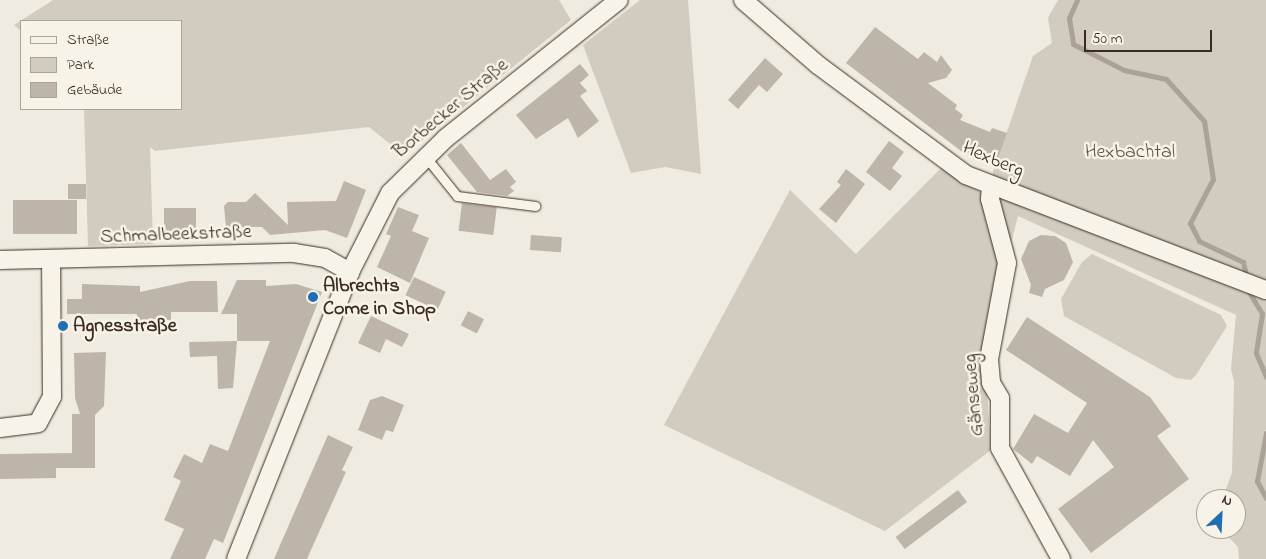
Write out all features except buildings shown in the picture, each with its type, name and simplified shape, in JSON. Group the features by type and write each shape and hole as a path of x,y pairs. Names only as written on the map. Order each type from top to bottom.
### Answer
{"street":[{"name":"Borbecker Straße","path":"236,559 350,272 390,193 425,156 619,0"},
{"name":"Hexberg","path":"743,0 818,65 943,161 991,185 1252,284"},
{"name":"Gänseweg","path":"991,185 990,199 1007,263 989,359 991,383 1000,398 1000,448 1061,559"},
{"name":"Schmalbeekstraße","path":"0,260 294,253 324,258 350,272"},
{"path":"0,428 38,423 52,397 51,259"}],"lane":[{"path":"425,156 457,196 534,206"}],"green space":[{"path":"53,0 559,0 571,20 404,155 369,127 155,151 150,147 153,244 88,246 84,110 182,110 182,20 22,20"},
{"path":"640,0 688,0 701,174 665,167 631,173 583,45"},
{"name":"Hexbachtal","path":"1058,0 1266,0 1266,559 1239,559 1238,547 1230,539 1246,539 1246,489 1226,489 1232,473 1234,381 1231,369 1236,315 1018,216 984,348 991,450 885,531 664,425 790,190 856,254 944,165 989,199 993,172 1033,56 1052,43 1048,18"},
{"path":"20,21 20,30 14,25"},
{"path":"1092,254 1221,315 1227,326 1191,380 1176,378 1064,316 1061,299 1082,262"}],"waterway":[{"path":"1077,0 1069,18 1073,44 1124,70 1166,79 1204,121 1213,179 1190,223 1199,241 1243,262 1247,279"},
{"path":"1246,287 1262,314 1256,353 1266,377"},
{"path":"1266,433 1257,481 1266,498"}],"place":[{"name":"Albrechts Come in Shop","path":"313,297"},
{"name":"Agnesstraße","path":"63,326"}]}
